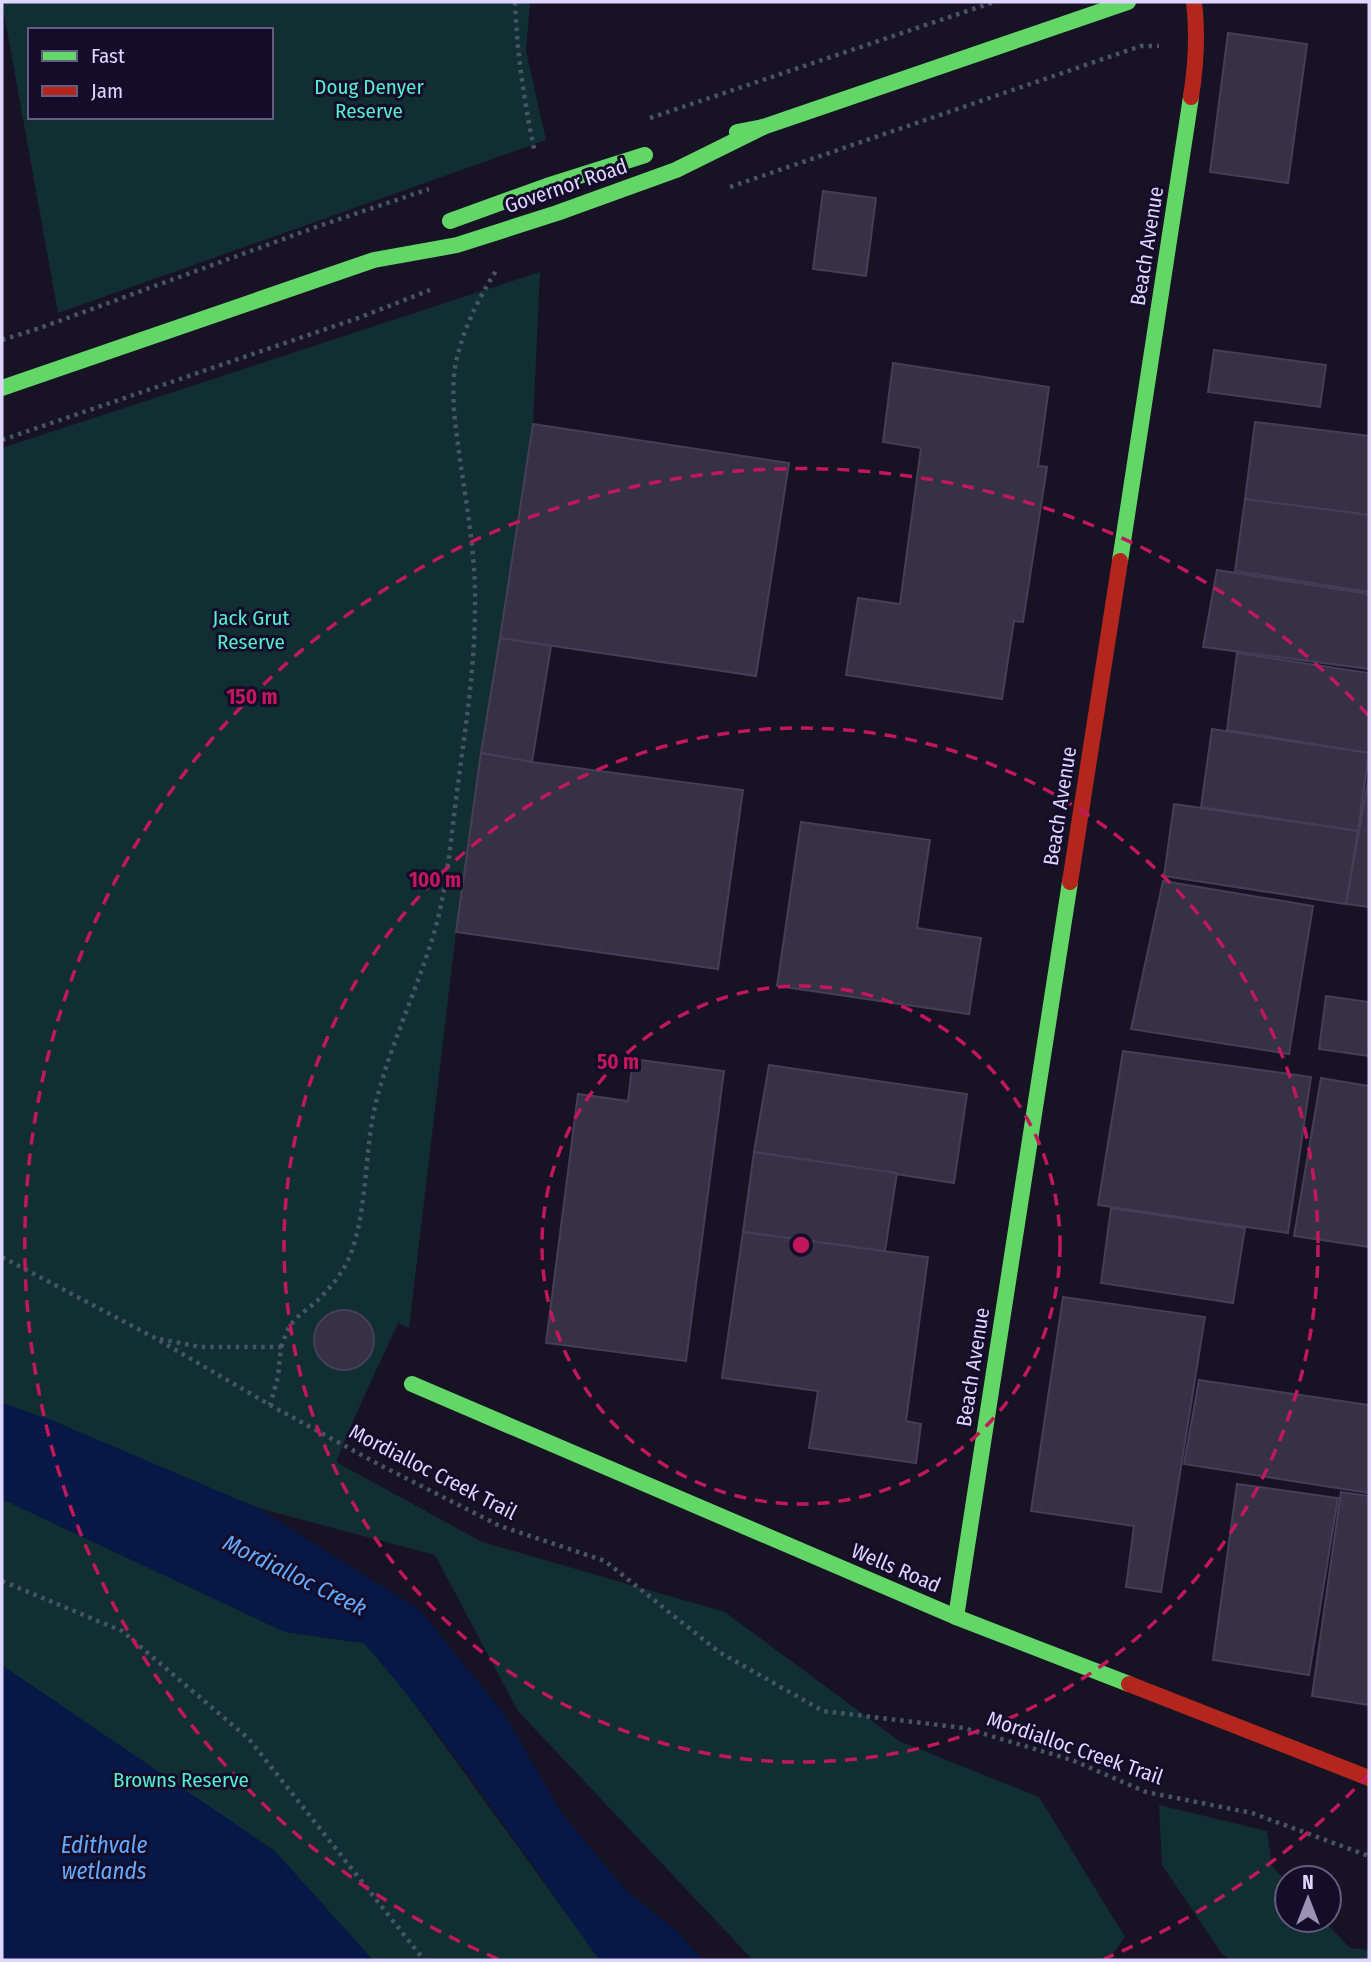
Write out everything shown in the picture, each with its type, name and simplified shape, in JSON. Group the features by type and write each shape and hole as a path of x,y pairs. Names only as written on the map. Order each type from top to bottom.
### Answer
{"street":[{"name":"Governor Road","path":"701,140 763,127 1128,2"},
{"name":"Beach Avenue","path":"956,1616 1196,68 1197,24 1194,2"},
{"name":"Governor Road","path":"374,260 457,245 557,213 676,170 763,127"},
{"name":"Governor Road","path":"439,226 547,186 663,149"},
{"name":"Governor Road","path":"2,388 374,260 417,238"},
{"name":"Wells Road","path":"412,1384 956,1616 1369,1778"}],"path":[{"path":"515,2 524,104 535,153 547,186"},
{"path":"270,1405 278,1377 281,1347 289,1326 320,1298 340,1275 350,1255 358,1230 369,1136 376,1102 396,1035 423,966 436,923 449,858 473,664 475,604 471,541 455,426 456,360 467,326 486,286 497,270"},
{"name":"Mordialloc Creek Trail","path":"2,1257 155,1338 378,1464 500,1526 605,1561 719,1651 823,1711 964,1728 1072,1759 1146,1792 1252,1813 1369,1856"},
{"path":"155,1338 200,1347 281,1347"},
{"path":"2,1581 122,1631 249,1739 424,1960"}],"green space":[{"name":"Doug Denyer Reserve","path":"2,2 530,2 526,51 546,140 58,313"},
{"name":"Jack Grut Reserve","path":"540,272 533,424 456,932 409,1328 398,1323 336,1462 482,1542 725,1612 899,1741 1039,1797 1125,1937 1108,1960 753,1960 518,1711 435,1555 258,1508 53,1421 2,1403 2,448"},
{"name":"Browns Reserve","path":"2,1499 285,1632 364,1643 402,1687 600,1960 2,1960"},
{"path":"1159,1805 1267,1831 1273,1867 1273,1934 1336,1934 1350,1948 1369,1950 1369,1960 1231,1960 1222,1954 1162,1865"}],"water":[{"name":"Mordialloc Creek","path":"2,1403 53,1421 258,1508 420,1610 504,1714 563,1815 626,1890 678,1932 703,1960 600,1960 456,1758 364,1643 285,1632 2,1499"},
{"name":"Edithvale wetlands","path":"2,1665 275,1851 373,1960 2,1960"}],"building":[{"path":"1228,33 1307,44 1288,183 1210,172"},
{"path":"823,191 876,198 866,276 813,269"},
{"path":"1214,350 1326,365 1320,407 1208,392"},
{"path":"893,363 1049,387 1038,466 1047,467 1023,622 1014,621 1002,699 846,675 858,598 900,604 921,448 883,442"},
{"path":"1255,422 1369,436 1369,515 1245,499"},
{"path":"533,424 789,463 756,676 500,638"},
{"path":"1245,499 1369,515 1369,592 1235,571"},
{"path":"1217,570 1369,594 1369,669 1203,647"},
{"path":"500,638 551,646 532,762 481,753"},
{"path":"1237,653 1369,673 1369,753 1227,730"},
{"path":"1212,729 1369,753 1358,831 1201,807"},
{"path":"481,753 743,790 718,969 456,932"},
{"path":"1369,775 1369,907 1346,904"},
{"path":"1174,804 1358,831 1346,904 1164,876"},
{"path":"801,822 930,840 917,928 981,938 969,1014 777,986"},
{"path":"1163,881 1313,906 1289,1054 1131,1029"},
{"path":"1326,996 1369,1002 1369,1056 1319,1049"},
{"path":"1123,1051 1311,1077 1288,1233 1098,1205"},
{"path":"633,1059 724,1071 686,1361 546,1343 578,1094 628,1101"},
{"path":"769,1065 967,1094 954,1183 754,1152"},
{"path":"1321,1078 1369,1086 1369,1247 1294,1236"},
{"path":"754,1152 897,1173 885,1251 743,1232"},
{"path":"1111,1208 1245,1228 1233,1303 1101,1283"},
{"path":"743,1232 928,1257 906,1421 921,1424 916,1463 809,1448 818,1391 722,1378"},
{"path":"1063,1297 1205,1317 1161,1592 1126,1587 1134,1526 1031,1511"},
{"path":"344,1310 365,1319 374,1340 365,1361 344,1370 323,1361 314,1340 323,1319"},
{"path":"1199,1380 1369,1405 1369,1493 1184,1464"},
{"path":"1237,1484 1338,1498 1309,1675 1213,1660"},
{"path":"1341,1492 1369,1496 1369,1705 1312,1696"}],"traffic: fast":[{"path":"737,132 763,127 1128,2"},
{"path":"1120,561 1191,97"},
{"path":"2,388 374,260 457,245 557,213 676,170 763,127"},
{"path":"450,221 645,155"},
{"path":"956,1617 1070,882"},
{"path":"412,1384 956,1617 1129,1684"}],"traffic: jam":[{"path":"1191,97 1196,50 1194,2"},
{"path":"1070,882 1120,561"},
{"path":"1129,1684 1369,1778"}]}
